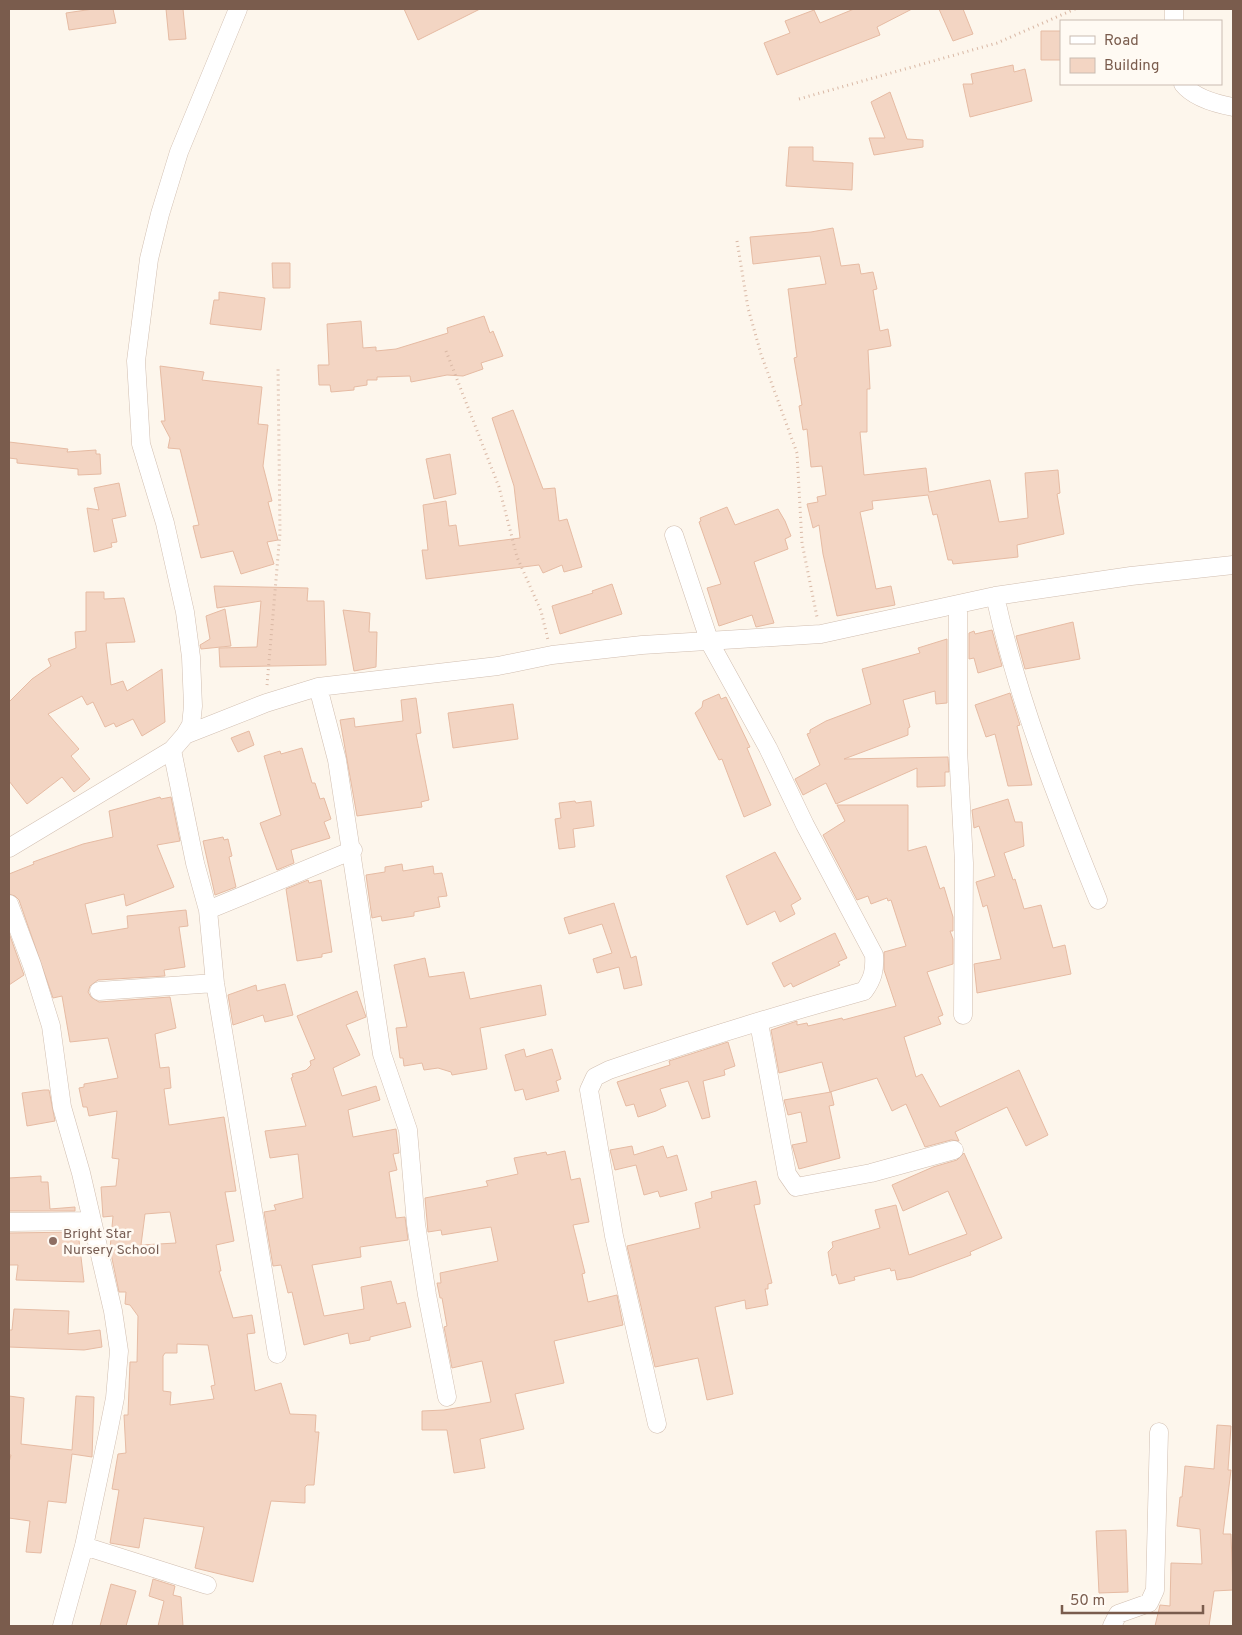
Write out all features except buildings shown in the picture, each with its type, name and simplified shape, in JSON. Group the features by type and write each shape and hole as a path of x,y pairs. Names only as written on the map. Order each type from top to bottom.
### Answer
{"street":[{"path":"9,848 172,750 191,725 193,706 191,657 185,612 165,522 140,444 136,361 149,259 160,214 179,152 238,9"},
{"path":"1184,85 1196,94 1217,104 1233,107"},
{"path":"657,1424 614,1236 589,1090 595,1077 609,1070 726,1031 759,1023 775,1016 864,991 871,981 875,969 874,955 804,825 768,748 710,643 674,535"},
{"path":"185,735 266,703 318,687 498,666 552,655 642,645 710,643 821,634 958,606 995,596 1131,576 1233,565"},
{"path":"995,596 1007,651 1050,782 1098,900"},
{"path":"958,606 958,749 964,863 963,1015"},
{"path":"318,687 334,745 353,850 382,1054 408,1130 416,1224 427,1295 447,1397"},
{"path":"172,750 195,863 208,910 215,983 276,1354"},
{"path":"208,910 353,850"},
{"path":"9,904 26,948 51,1026 62,1107 113,1311 118,1351 115,1398 84,1546 62,1626"},
{"path":"99,991 215,983"},
{"path":"759,1023 787,1174 796,1187 871,1173 954,1150"},
{"path":"9,1222 92,1221"},
{"path":"1112,1626 1118,1614 1149,1603 1155,1590 1158,1432"},
{"path":"84,1546 207,1584"}],"path":[{"path":"799,99 997,43 1075,9"},
{"path":"737,241 748,308 761,354 797,453 802,543 821,634"},
{"path":"446,351 499,487 517,557 541,610 552,655"},
{"path":"266,703 280,533 278,366"}],"place":[{"name":"Bright Star Nursery School","path":"53,1241"}]}
